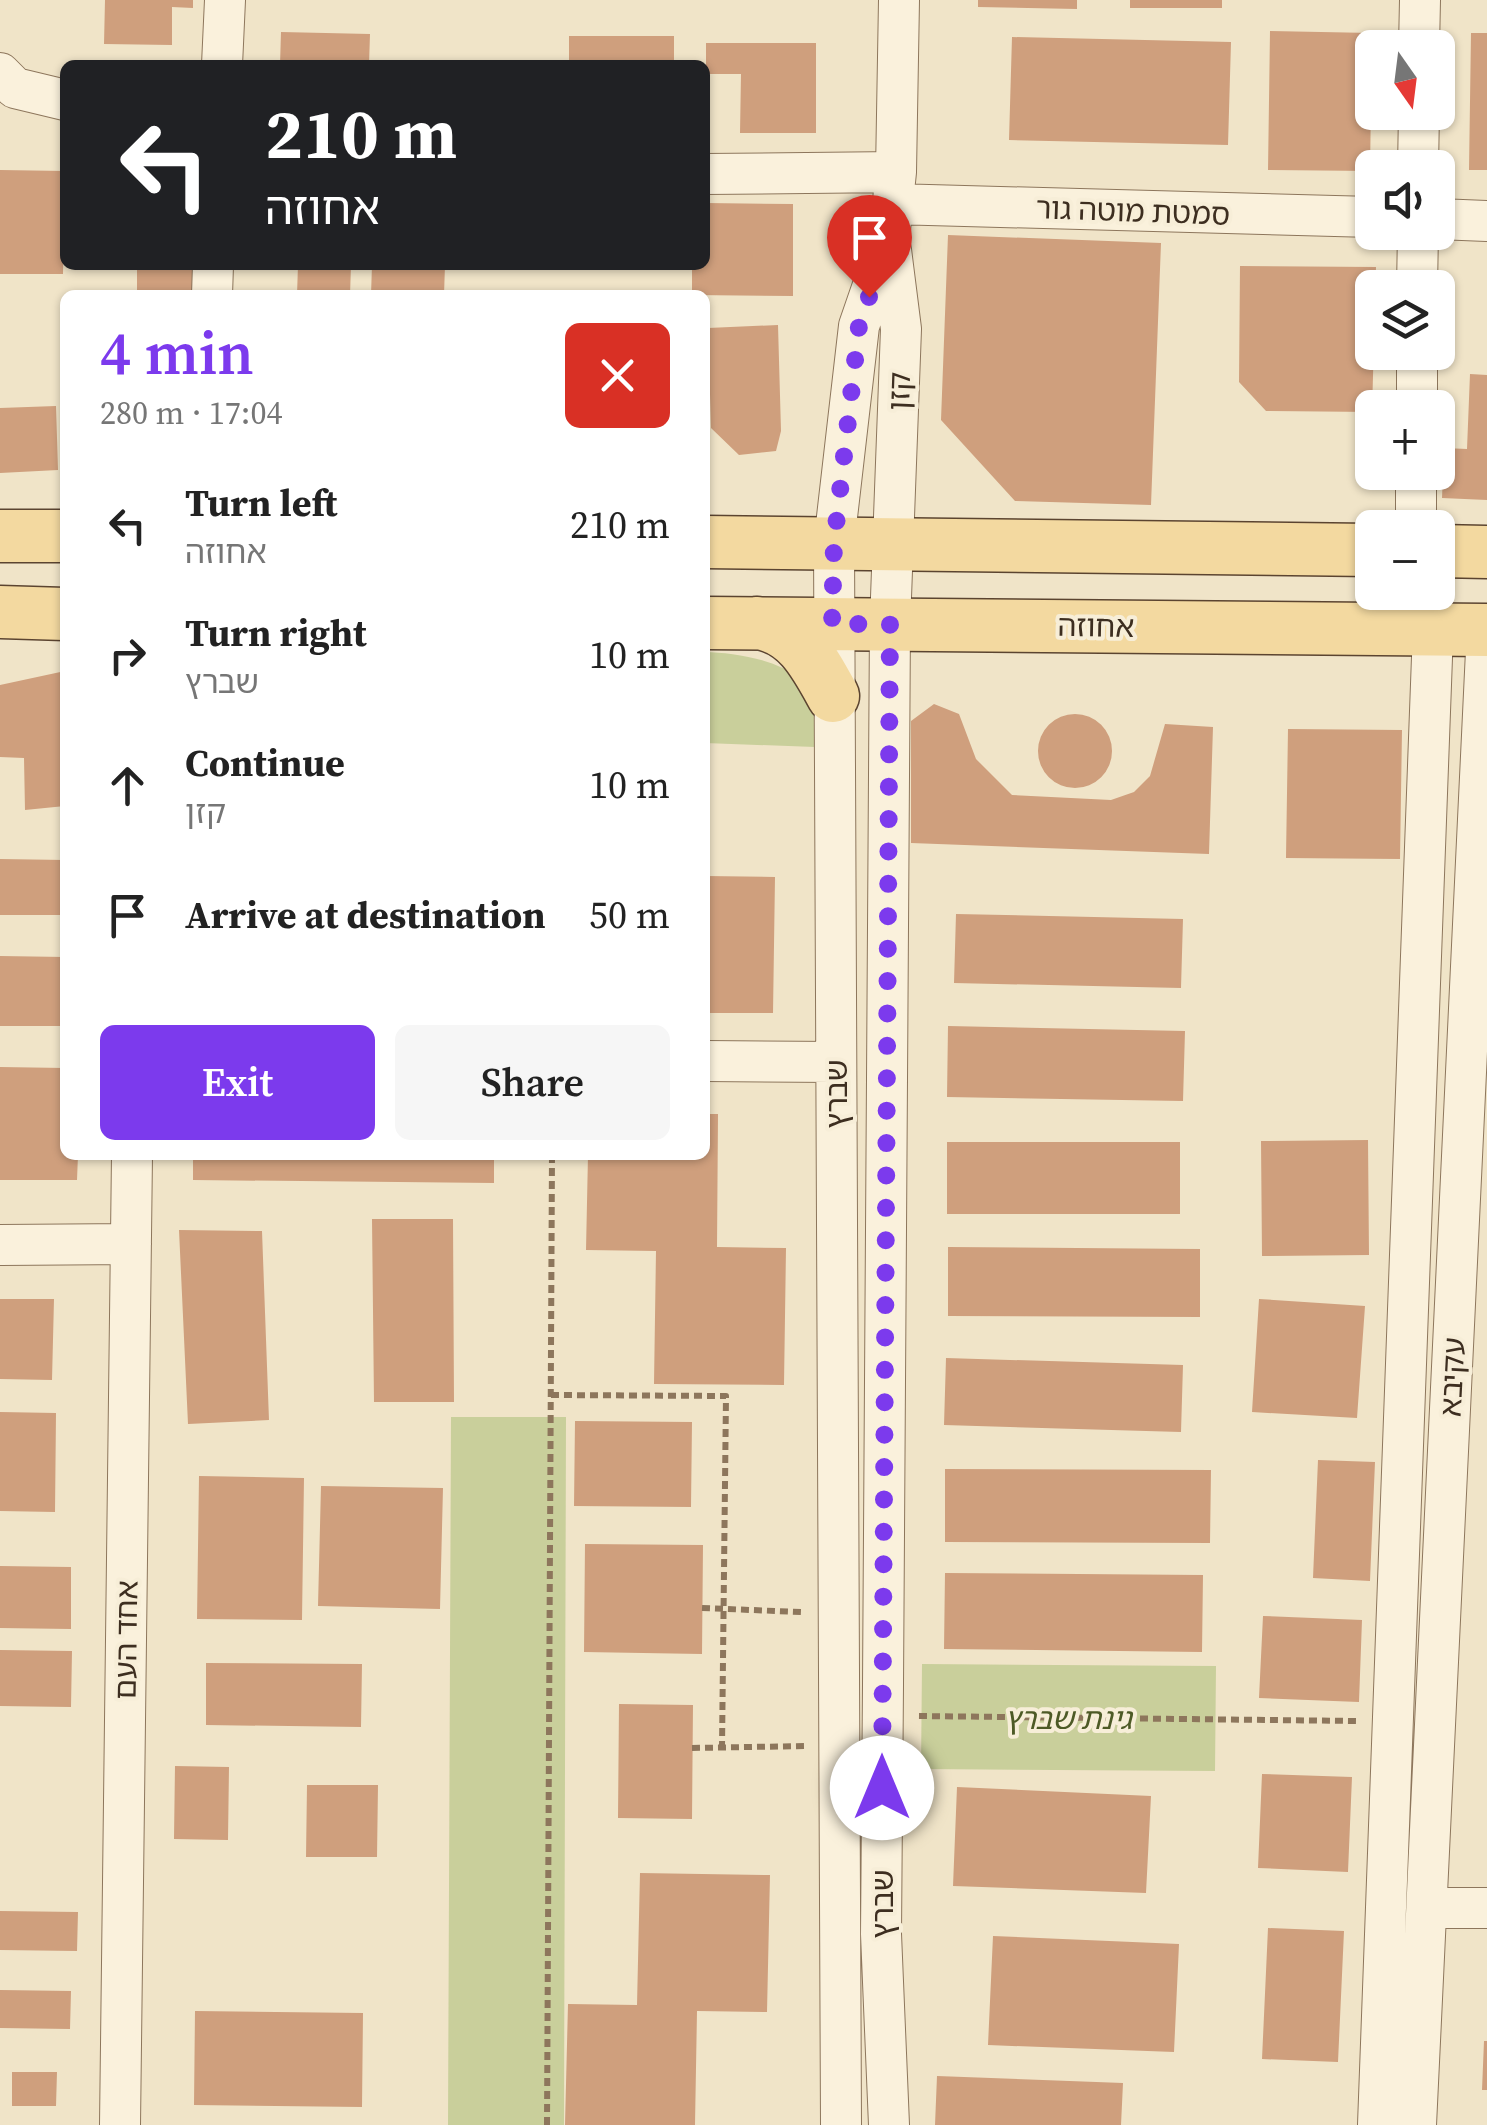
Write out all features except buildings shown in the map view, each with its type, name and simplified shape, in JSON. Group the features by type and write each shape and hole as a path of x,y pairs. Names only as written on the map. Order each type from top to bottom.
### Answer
{"main road":[{"path":"0,536 60,536"},
{"path":"710,542 1355,550"},
{"path":"1455,551 1487,552"},
{"path":"0,612 60,614"},
{"name":"אחוזה","path":"710,623 1487,630"},
{"path":"756,623 778,626 801,644 833,696"}],"street":[{"path":"222,60 225,0"},
{"name":"קזן","path":"894,544 901,330 893,205 898,0"},
{"path":"1419,30 1420,0"},
{"path":"0,72 16,88 60,99"},
{"name":"סמטת מוטה גור","path":"710,175 893,205 1355,217"},
{"name":"קזן","path":"834,543 859,326 893,205"},
{"path":"1455,220 1487,221"},
{"name":"שברץ","path":"834,543 841,2125"},
{"name":"שברץ","path":"889,2125 882,1934 890,624 894,544"},
{"name":"עקיבא","path":"1378,2125 1433,630"},
{"name":"עקיבא","path":"1416,2125 1487,630"},
{"path":"710,1061 835,1062"},
{"name":"אחד העם","path":"120,2125 132,1160"},
{"path":"0,1245 130,1244"},
{"path":"1427,1908 1487,1908"}],"path":[{"path":"547,2125 552,1160"},
{"path":"551,1395 726,1396 722,1747"},
{"path":"702,1608 840,1614"},
{"path":"883,1715 1392,1722"},
{"path":"692,1748 840,1746"}],"green space":[{"path":"710,652 776,665 806,684 816,698 820,716 815,747 710,743"},
{"path":"451,1417 566,1417 564,2125 448,2125"},
{"name":"גינת שברץ","path":"922,1664 1216,1666 1215,1771 921,1769"}],"route":[{"path":"869,297 859,326 834,543 832,624 890,624 882,1788"}]}
